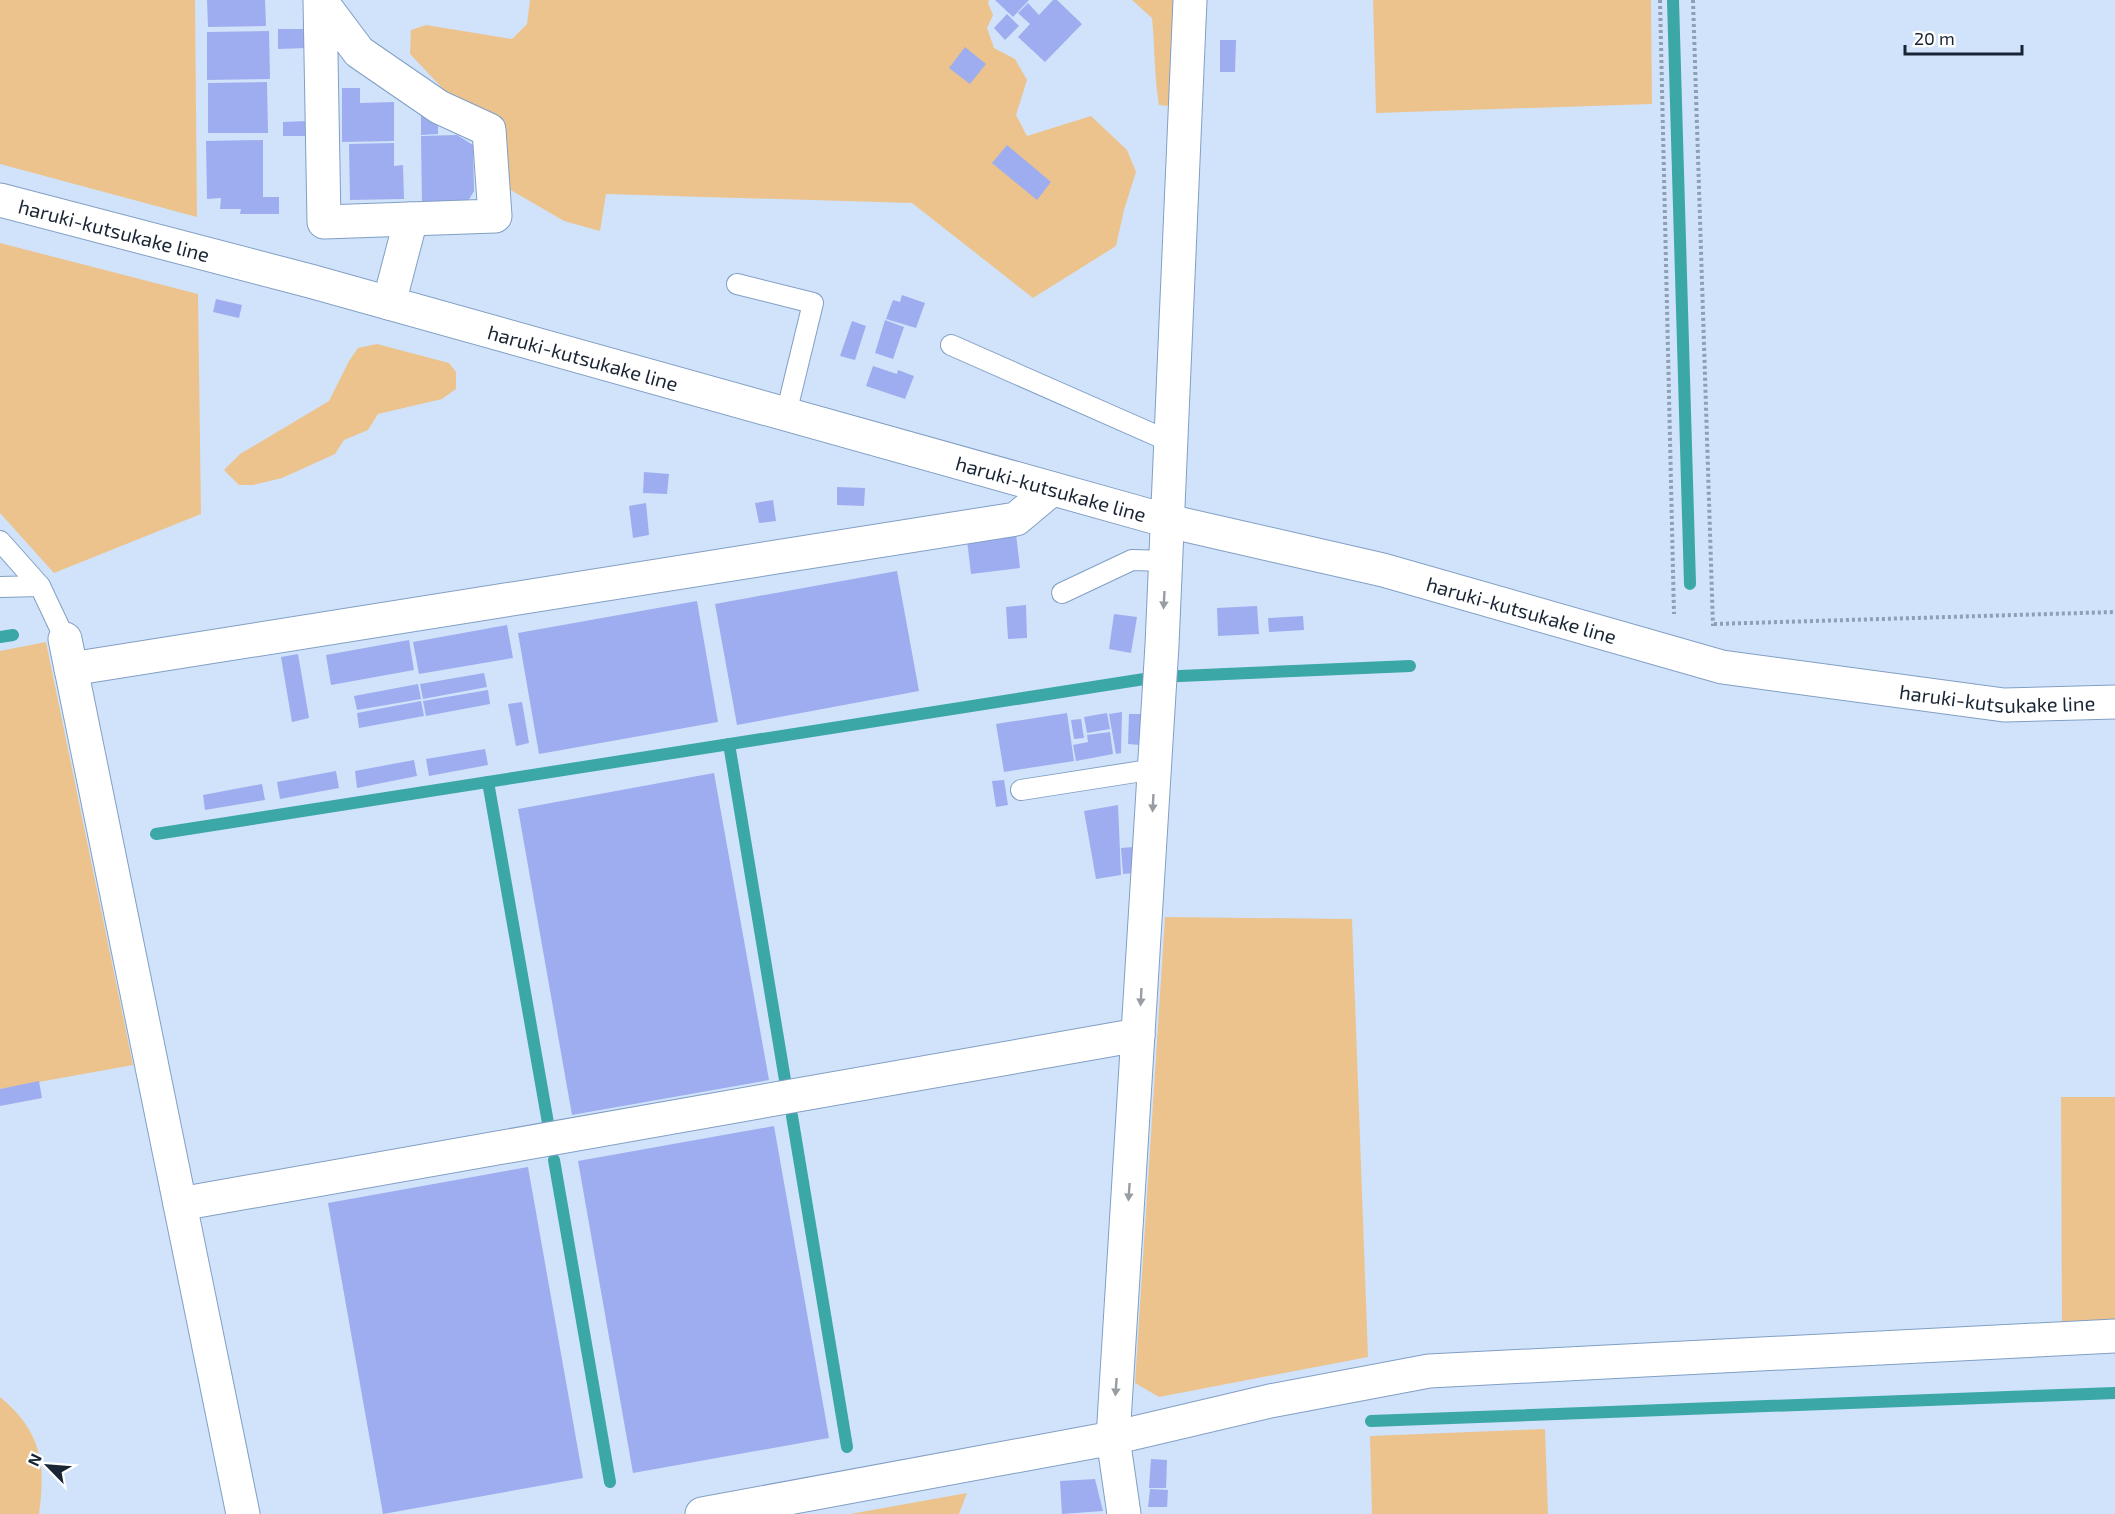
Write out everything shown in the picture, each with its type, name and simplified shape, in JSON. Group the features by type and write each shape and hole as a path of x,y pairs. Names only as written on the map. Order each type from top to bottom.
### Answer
{"street":[{"path":"320,0 359,52 438,107 489,130 495,216 324,222 320,0"},
{"path":"1124,1514 1113,1438 1159,702 1190,0"},
{"name":"haruki-kutsukake line","path":"0,200 389,303 1168,521 1383,570 1715,665 2004,705 2115,702"},
{"path":"389,303 411,219"},
{"path":"243,1514 68,654 1016,519 1052,489"},
{"path":"180,1204 1138,1035"},
{"path":"702,1514 1113,1438 1270,1401 1429,1371 2115,1336"}],"lane":[{"path":"736,284 813,303 786,414"},
{"path":"951,345 1172,442"},
{"path":"0,541 40,586 68,654"},
{"path":"1062,593 1132,560 1166,561"},
{"path":"0,587 40,586"},
{"path":"1020,790 1155,769"}],"path":[{"path":"1660,0 1672,584 1676,654"},
{"path":"1693,0 1715,665"},
{"path":"1713,624 2115,612"}],"shaded area":[{"path":"0,0 195,0 197,217 0,164"},
{"path":"530,0 989,0 993,15 987,28 994,48 1015,59 1027,80 1016,115 1027,136 1091,116 1127,150 1136,172 1116,246 1033,298 912,203 606,194 600,231 564,221 509,189 500,117 448,94 410,54 411,30 426,25 512,39 527,24"},
{"path":"1132,0 1175,0 1173,95 1167,106 1159,105 1152,18"},
{"path":"1373,0 1651,0 1652,104 1376,113"},
{"path":"0,243 198,294 201,514 54,573 0,513"},
{"path":"377,344 449,363 456,372 456,389 442,399 378,414 368,430 344,440 335,454 282,478 253,485 239,485 224,470 240,454 329,401 358,348"},
{"path":"46,642 133,1065 0,1089 0,651"},
{"path":"1165,917 1352,919 1368,1357 1159,1397 1135,1383"},
{"path":"2061,1097 2115,1097 2115,1328 2062,1330"},
{"path":"0,1397 24,1422 38,1449 42,1479 39,1514 0,1514"},
{"path":"1545,1429 1548,1514 1372,1514 1370,1436"},
{"path":"967,1493 959,1514 850,1514"}],"building":[{"path":"207,0 265,0 266,26 208,27"},
{"path":"995,0 1029,0 1013,17"},
{"path":"1053,0 1057,0 1082,24 1045,62 1018,37 1030,24 1018,13 1028,3 1039,15"},
{"path":"1007,14 1019,26 1005,40 994,28"},
{"path":"278,29 305,29 306,48 278,49"},
{"path":"269,31 270,79 207,80 207,32"},
{"path":"1220,40 1236,40 1235,72 1220,72"},
{"path":"965,47 986,64 970,84 949,68"},
{"path":"267,82 268,133 208,133 208,83"},
{"path":"342,88 360,88 360,103 394,102 394,141 342,142"},
{"path":"421,112 438,121 438,134 421,135"},
{"path":"307,121 307,136 283,136 283,122"},
{"path":"457,135 473,145 474,191 467,203 422,204 421,136"},
{"path":"263,140 263,197 279,197 279,214 240,214 241,209 220,209 221,198 207,199 206,141"},
{"path":"394,143 394,166 403,165 404,199 350,200 349,144"},
{"path":"1007,145 1051,182 1037,200 992,163"},
{"path":"902,295 925,303 916,328 886,319 893,300 900,302"},
{"path":"216,299 242,305 239,318 213,312"},
{"path":"885,320 904,327 893,359 875,353"},
{"path":"852,321 866,326 855,360 840,356"},
{"path":"873,366 897,374 898,370 914,376 905,399 866,386"},
{"path":"644,472 669,474 667,494 643,493"},
{"path":"837,487 865,488 864,506 837,505"},
{"path":"773,500 776,521 759,523 755,503"},
{"path":"646,503 649,535 633,538 629,506"},
{"path":"1016,534 1020,568 971,574 967,540"},
{"path":"897,571 919,691 737,725 715,604"},
{"path":"697,601 718,722 539,754 518,633"},
{"path":"1026,605 1027,638 1008,639 1006,607"},
{"path":"1257,606 1259,634 1218,636 1217,608"},
{"path":"1114,614 1137,617 1131,653 1109,649"},
{"path":"1303,616 1304,630 1269,632 1268,618"},
{"path":"507,625 513,658 419,674 413,642"},
{"path":"409,640 414,670 331,685 326,655"},
{"path":"298,654 309,718 292,722 281,657"},
{"path":"484,673 487,687 423,699 420,684"},
{"path":"418,684 421,699 357,710 354,696"},
{"path":"488,690 490,704 426,716 423,701"},
{"path":"421,701 424,716 359,728 357,713"},
{"path":"522,702 529,743 516,746 508,704"},
{"path":"1122,712 1121,753 1116,754 1109,714"},
{"path":"1067,713 1074,761 1004,772 996,724"},
{"path":"1107,713 1110,729 1087,733 1084,717"},
{"path":"1129,714 1141,714 1140,745 1128,744"},
{"path":"1081,719 1084,738 1074,739 1071,720"},
{"path":"1110,732 1113,754 1076,761 1073,745 1088,742 1087,735"},
{"path":"485,749 488,765 429,776 426,759"},
{"path":"414,760 417,776 357,788 355,771"},
{"path":"336,771 339,788 280,799 277,782"},
{"path":"714,773 769,1080 572,1115 518,809"},
{"path":"1004,780 1008,805 996,807 992,781"},
{"path":"262,784 265,800 205,810 203,795"},
{"path":"1118,805 1121,875 1096,879 1084,811"},
{"path":"1133,847 1134,873 1123,874 1121,848"},
{"path":"39,1081 42,1098 0,1106 0,1089"},
{"path":"774,1126 829,1438 633,1473 578,1161"},
{"path":"528,1167 583,1478 383,1514 328,1203"},
{"path":"1151,1459 1167,1460 1166,1488 1149,1488"},
{"path":"1095,1479 1103,1511 1062,1514 1060,1481"},
{"path":"1150,1489 1168,1490 1167,1507 1148,1507"}],"waterway":[{"path":"1673,0 1690,584"},
{"path":"0,637 13,635"},
{"path":"156,834 1157,677 1410,666"},
{"path":"729,744 785,1080"},
{"path":"488,782 548,1123"},
{"path":"792,1116 847,1447"},
{"path":"554,1160 610,1482"},
{"path":"1371,1421 2115,1393"}]}
